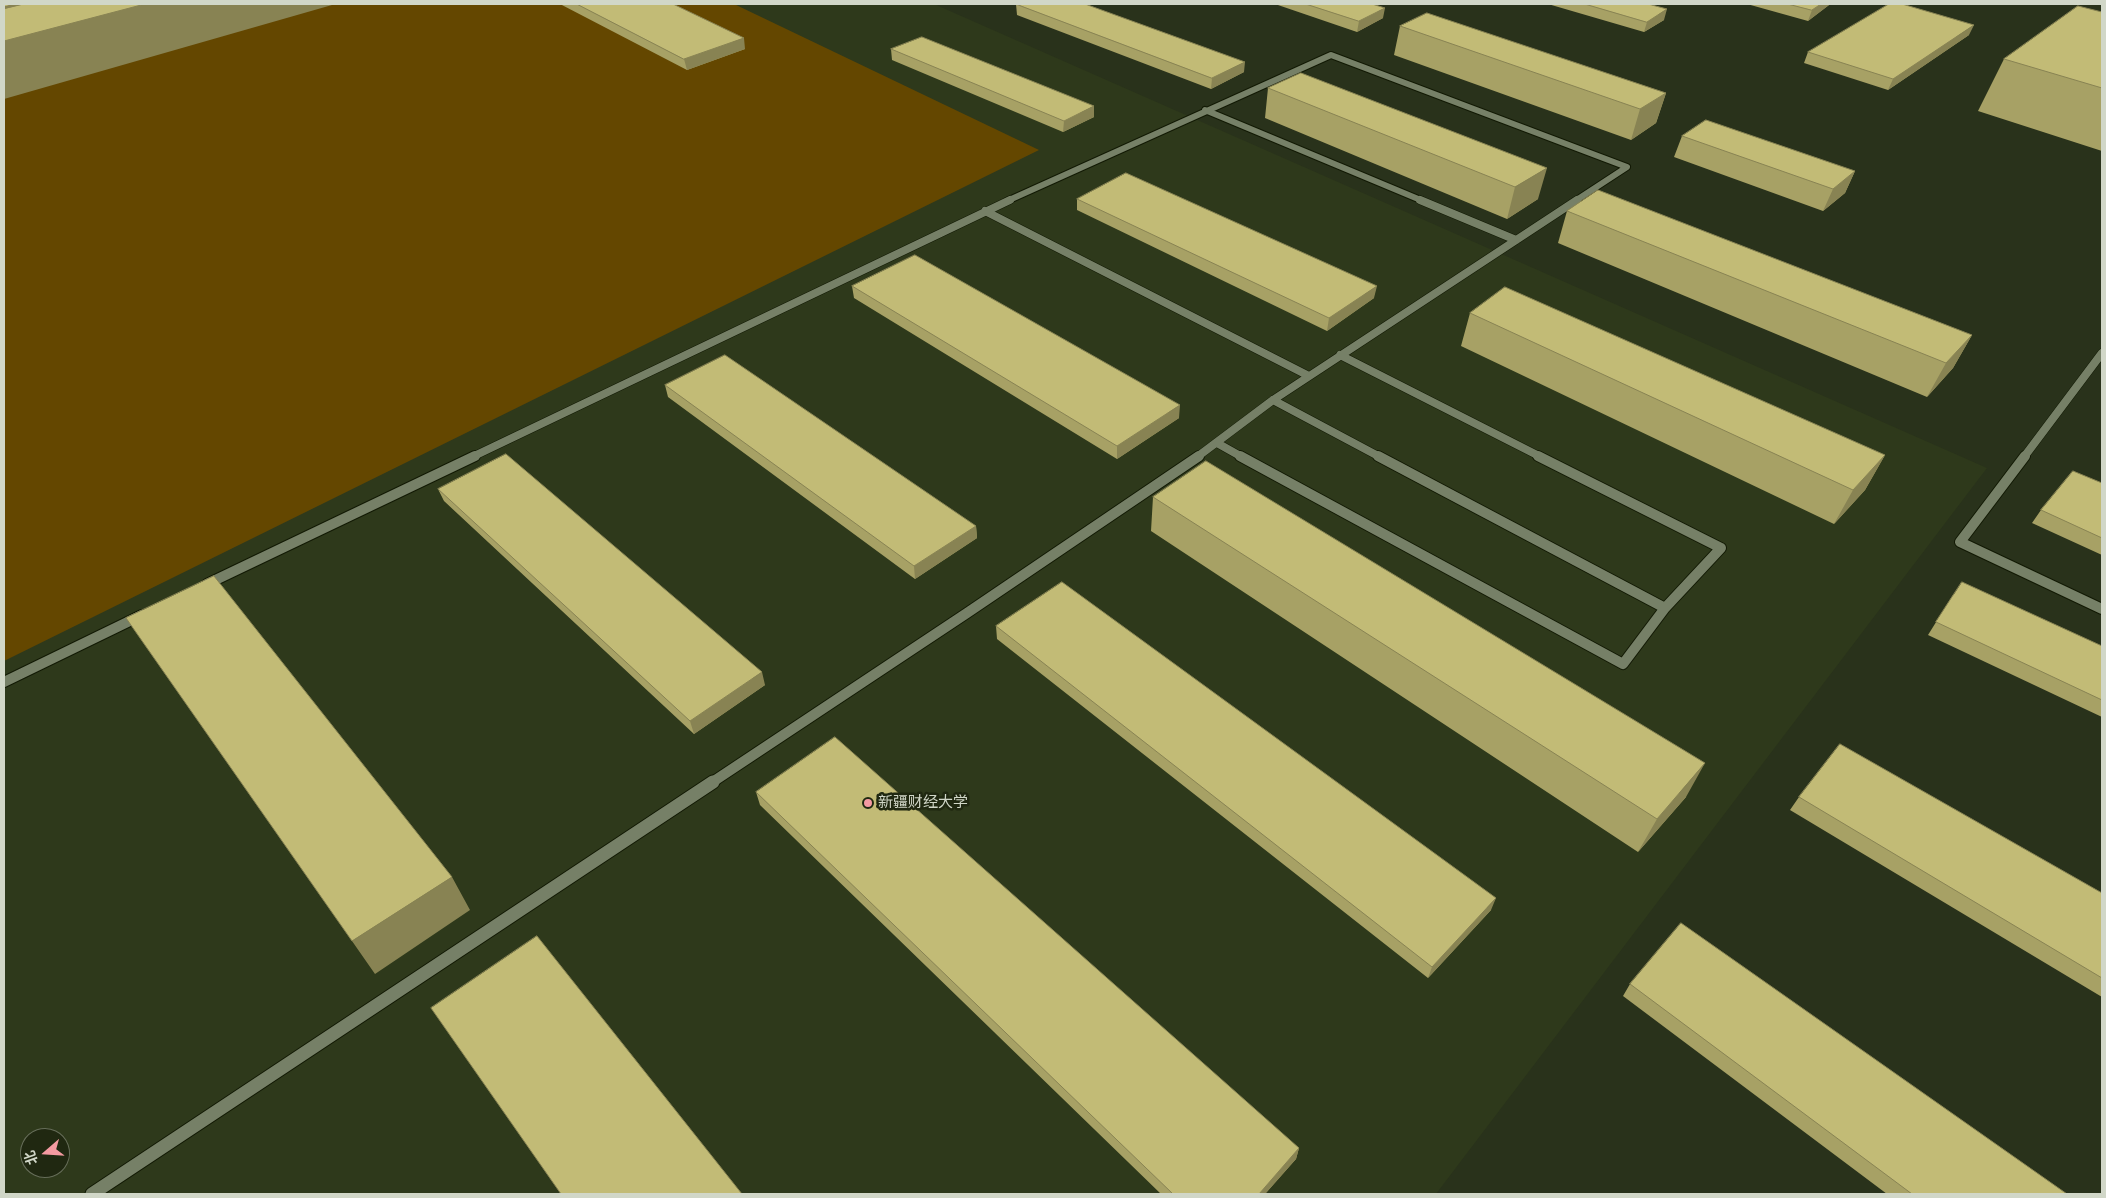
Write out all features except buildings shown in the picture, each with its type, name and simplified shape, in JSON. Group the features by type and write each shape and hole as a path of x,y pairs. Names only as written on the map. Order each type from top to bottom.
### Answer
{"lane":[{"path":"92,1194 967,613 1217,442 1273,400 1627,167 1331,55 1205,110 985,211 202,586"},
{"path":"1205,110 1516,240"},
{"path":"985,211 1309,376"},
{"path":"2102,353 1960,542 2102,608"},
{"path":"1217,442 1623,664 1665,608 1721,548 1340,355"},
{"path":"1273,400 1665,608"},
{"path":"4,682 148,612"}],"shaded area":[{"name":"新疆财经大学","path":"4,4 934,4 1987,468 1436,1194 4,1194"},
{"path":"44,4 734,4 1039,150 4,661 4,14"}],"place":[{"name":"新疆财经大学","path":"868,803"}]}
